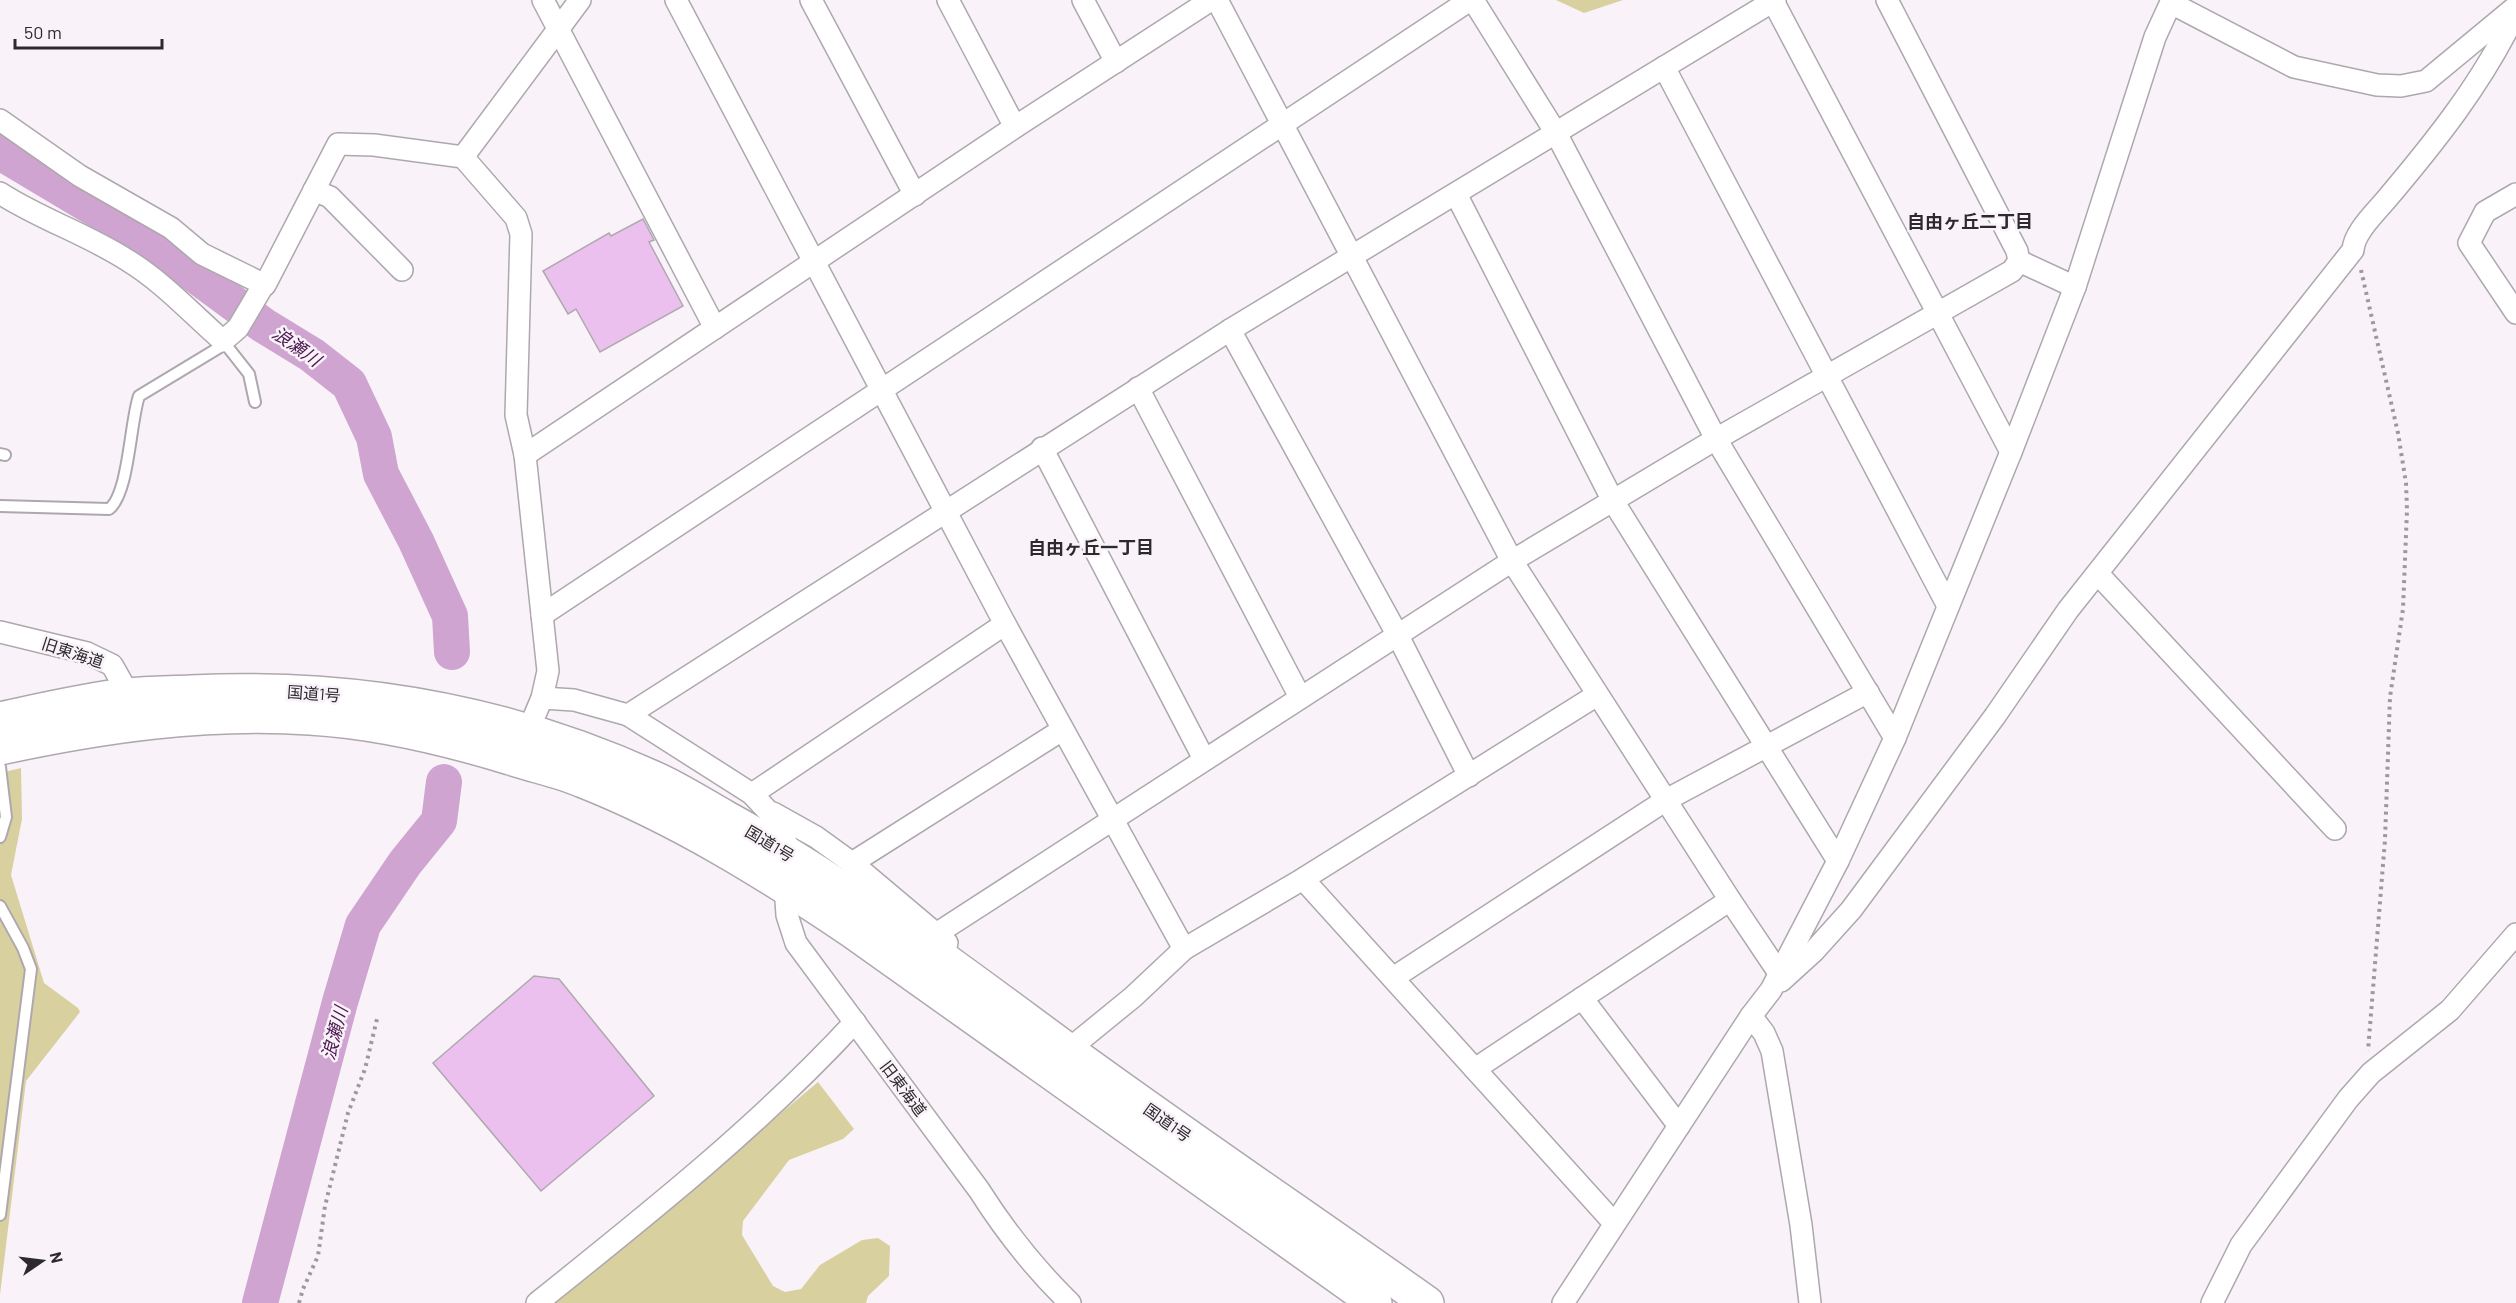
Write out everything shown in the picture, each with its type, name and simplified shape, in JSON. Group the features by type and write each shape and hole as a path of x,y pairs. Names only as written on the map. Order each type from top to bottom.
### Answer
{"highway":[{"name":"国道1号","path":"0,719 129,695 229,690 315,692 396,701 483,717 528,729 657,779 789,854 868,906 1427,1303"},
{"name":"国道1号","path":"0,748 72,733 155,722 229,717 299,718 424,735 582,780 672,821 785,886 852,931 1376,1303"}],"street":[{"path":"543,0 715,328"},
{"path":"464,157 580,0"},
{"path":"676,0 1005,624 1184,949"},
{"path":"811,0 915,195"},
{"path":"948,0 1015,127"},
{"path":"1083,0 1116,62"},
{"path":"525,455 1015,127 1211,0"},
{"path":"1216,0 1512,561 1730,900 1775,981"},
{"path":"542,615 1472,0 1556,133 1716,440 1895,738"},
{"path":"936,934 1512,561 1716,440 2012,271 2019,261 2017,251 1887,0"},
{"path":"628,715 1042,448 1230,330 1774,1 2011,452"},
{"path":"1563,1303 1775,981 1838,861 1895,738 2011,452 2074,287 2155,38 2171,1 2294,67 2376,85 2401,86 2426,81 2516,7"},
{"path":"1775,981 1814,951 1851,910 1995,716 2068,610 2353,250 2353,242 2435,142 2497,51 2516,12"},
{"path":"1664,67 1948,606"},
{"path":"0,120 80,176 171,228 202,254 262,288"},
{"path":"0,193 132,263 229,338 262,288 338,144 374,145 464,157 516,218 521,234 516,415 525,455 548,671 542,698 516,760"},
{"path":"314,190 330,197 402,270"},
{"path":"1456,194 1613,501 1838,861"},
{"path":"2516,194 2485,212 2469,243 2516,313"},
{"path":"2019,261 2074,287"},
{"path":"1230,330 1397,634 1469,776"},
{"path":"1138,388 1300,697"},
{"path":"1042,448 1204,759"},
{"path":"2098,574 2335,829"},
{"path":"752,794 1005,624"},
{"name":"旧東海道","path":"0,632 87,653 104,661 112,665 129,695"},
{"path":"1393,978 1666,800 1868,692"},
{"path":"1068,1050 1133,997 1184,949 1303,879 1597,695"},
{"path":"542,698 574,700 628,715 752,794 781,825 789,854"},
{"path":"852,863 1062,730"},
{"path":"770,811 816,837 852,863 986,977 1028,1020"},
{"name":"旧東海道","path":"789,854 785,886 787,915 796,943 979,1190 1000,1223 1047,1281 1070,1303"},
{"path":"1303,879 1614,1223"},
{"path":"1475,1069 1730,900"},
{"path":"2212,1303 2241,1245 2348,1099 2372,1073 2450,1010 2516,934"},
{"path":"1582,998 1679,1126"},
{"path":"1750,1016 1764,1033 1772,1051 1801,1225 1810,1303"},
{"path":"537,1303 751,1125 810,1070 855,1022"}],"lane":[{"path":"0,506 109,509 114,505 123,478 139,396 229,338 249,374 255,402"},
{"path":"0,767 6,817 0,837"},
{"path":"0,906 5,927 23,948 31,969 5,1134 0,1215"}],"path":[{"path":"2353,250 2360,264 2398,433 2406,483 2407,510 2403,609 2390,697 2385,840 2366,1066 2372,1073"},
{"path":"299,1303 318,1256 325,1206 348,1113 365,1069 376,1019"}],"shaded area":[{"path":"1556,0 1623,0 1584,13"},
{"path":"21,768 22,819 11,875 44,983 78,1008 80,1012 26,1081 0,1295 0,773"},
{"path":"818,1082 854,1129 843,1139 789,1160 743,1221 742,1235 773,1286 785,1292 801,1289 820,1265 862,1240 878,1238 890,1246 889,1276 868,1296 866,1303 554,1303"}],"building":[{"path":"643,219 654,240 649,242 683,306 600,352 576,309 568,314 543,271 609,233 611,236"},
{"path":"534,976 559,979 654,1096 541,1191 433,1063"}],"waterway":[{"name":"浪瀬川","path":"0,152 149,241 263,325 312,355 349,384 374,437 381,474 416,541 450,616 452,652"},
{"name":"浪瀬川","path":"260,1303 340,1002 363,925 405,863 439,821 444,782"}],"district":[{"name":"自由ヶ丘二丁目","path":"1970,221"},
{"name":"自由ヶ丘一丁目","path":"1091,547"}]}
